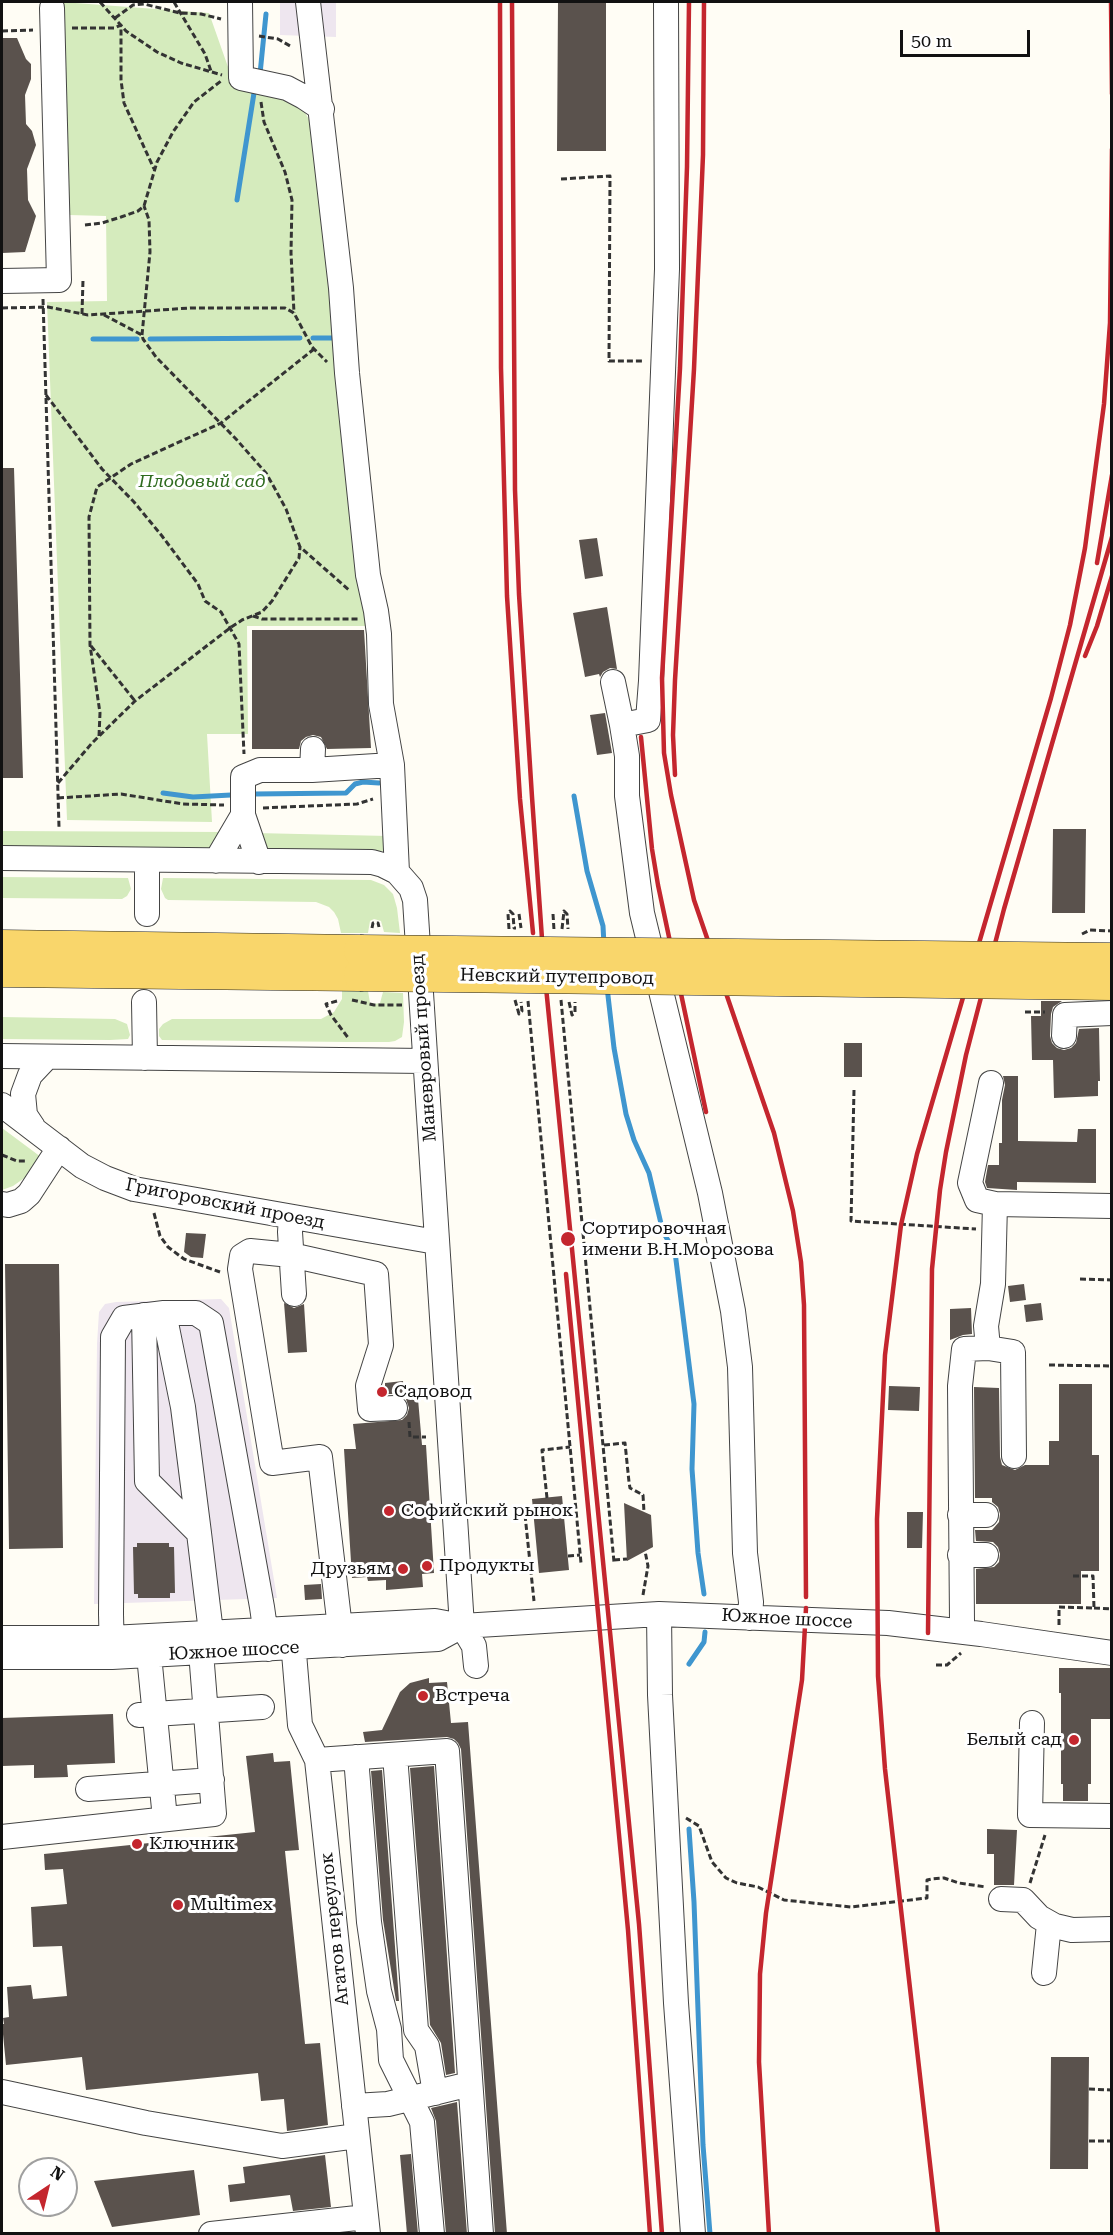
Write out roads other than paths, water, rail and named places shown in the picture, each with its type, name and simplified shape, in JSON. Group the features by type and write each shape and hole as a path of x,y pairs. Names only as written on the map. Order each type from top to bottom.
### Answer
{"main road":[{"name":"Невский путепровод","path":"2,946 353,981 1112,959"},
{"name":"Невский путепровод","path":"2,971 353,981 1112,984"}],"street":[{"path":"240,2 244,79 286,88 322,109"},
{"path":"2,858 372,862 397,872 392,765 381,704 376,611 368,575 347,373 341,288 308,2"},
{"path":"622,725 648,720 651,681 667,268 666,2"},
{"path":"2,281 59,280 52,19"},
{"path":"613,682 627,756 627,796 642,913 710,1192 733,1311 740,1367 745,1553 751,1602 750,1618"},
{"path":"259,862 243,815 243,777 260,770 312,759 392,765"},
{"path":"216,861 243,815"},
{"path":"147,860 147,915"},
{"name":"Маневровый проезд","path":"397,872 411,888 415,900 462,1626"},
{"path":"394,962 419,962"},
{"path":"144,1002 145,1058"},
{"path":"1064,1036 1065,1015 1112,1013"},
{"path":"2,1056 425,1061"},
{"path":"33,1127 25,1115 22,1094 30,1075 47,1057"},
{"path":"991,1083 970,1183 977,1200 995,1204 1112,1206"},
{"name":"Григоровский проезд","path":"2,1105 92,1172 134,1189 436,1242"},
{"path":"2,1204 9,1205 21,1201 29,1194 59,1148"},
{"path":"988,1348 986,1326 993,1284 995,1204"},
{"path":"291,1217 294,1294"},
{"path":"341,1636 320,1457 272,1463 240,1269 242,1256 250,1251 291,1255 376,1274 381,1345 368,1386 370,1409 395,1408"},
{"path":"112,1647 113,1337 124,1318 154,1314 196,1313 211,1323 267,1640"},
{"path":"154,1314 147,1481 199,1533"},
{"path":"2,1837 214,1814 206,1711 209,1646 199,1533 183,1407 154,1314"},
{"path":"962,1621 960,1386 964,1349 988,1348 1013,1352 1014,1456"},
{"path":"960,1515 986,1515"},
{"path":"960,1555 986,1555"},
{"path":"650,1608 660,1695 676,2003 693,2234"},
{"name":"Южное шоссе","path":"2,1638 112,1647 149,1655 267,1640 341,1636 435,1622 462,1626 650,1608 750,1618 888,1623 1112,1653"},
{"path":"462,1626 474,1646 476,1666"},
{"name":"Агатов переулок","path":"293,1638 300,1725 318,1760 367,2225"},
{"name":"Южное шоссе","path":"2,1657 112,1647 209,1646"},
{"path":"149,1655 147,1714 162,1784 165,1819"},
{"path":"147,1714 262,1707"},
{"path":"1032,1723 1030,1815 1112,1816"},
{"path":"318,1760 447,1751 481,2234"},
{"path":"395,1755 416,2030 427,2046 435,2092"},
{"path":"356,1757 369,1922 378,1991 389,2029 392,2060 422,2122 432,2234"},
{"path":"88,1789 212,1780"},
{"path":"1012,1900 1049,1924 1072,1930 1112,1929"},
{"path":"1044,1973 1049,1924"},
{"path":"354,2106 388,2104 470,2084"},
{"path":"2,2092 146,2123 282,2146 357,2136"},
{"path":"211,2234 367,2225"}],"waterway":[{"path":"260,74 266,14"},
{"path":"237,200 254,93"},
{"path":"150,339 300,338"},
{"path":"313,338 333,338"},
{"path":"93,339 137,339"},
{"path":"254,794 346,793 355,784 379,783"},
{"path":"163,793 193,797 231,795"},
{"path":"574,796 587,871 603,926 604,945"},
{"path":"607,987 614,1048 626,1114 634,1140 649,1173 663,1232 675,1252 694,1404 692,1469 698,1553 704,1594"},
{"path":"689,1664 704,1642 705,1632"},
{"path":"689,1829 703,2145 710,2234"}],"railway":[{"path":"500,2 501,368 507,596 520,799 533,933"},
{"path":"512,2 515,490 532,797 544,967 639,1924 662,2234"},
{"path":"689,2 687,167 680,368 662,678 664,753 694,900 774,1133 793,1211 801,1262 804,1305 806,1597"},
{"path":"675,775 673,735 675,680 694,369 703,155 704,2"},
{"path":"1111,2 1112,94"},
{"path":"938,2234 885,1769 878,1676 877,1519 885,1355 901,1225 917,1154 1051,698 1070,625 1085,548 1104,404 1110,323 1112,149"},
{"path":"1097,563 1112,475"},
{"path":"928,1633 932,1269 946,1152 966,1055 1004,909 1112,537"},
{"path":"1085,656 1112,576"},
{"path":"641,737 652,849 658,885 706,1112"},
{"path":"566,1274 628,1930 650,2234"},
{"path":"769,2234 759,2062 760,1974 766,1913 802,1680 806,1608"}],"place":[{"name":"Сортировочная имени В.Н.Морозова","path":"568,1239"},
{"name":"Садовод","path":"382,1392"},
{"name":"Софийский рынок","path":"389,1511"},
{"name":"Продукты","path":"427,1566"},
{"name":"Друзьям","path":"403,1569"},
{"name":"Встреча","path":"423,1696"},
{"name":"Белый сад","path":"1074,1740"},
{"name":"Ключник","path":"137,1844"},
{"name":"Multimex","path":"178,1905"}],"park label":[{"name":"Плодовый сад","path":"202,482"}]}
